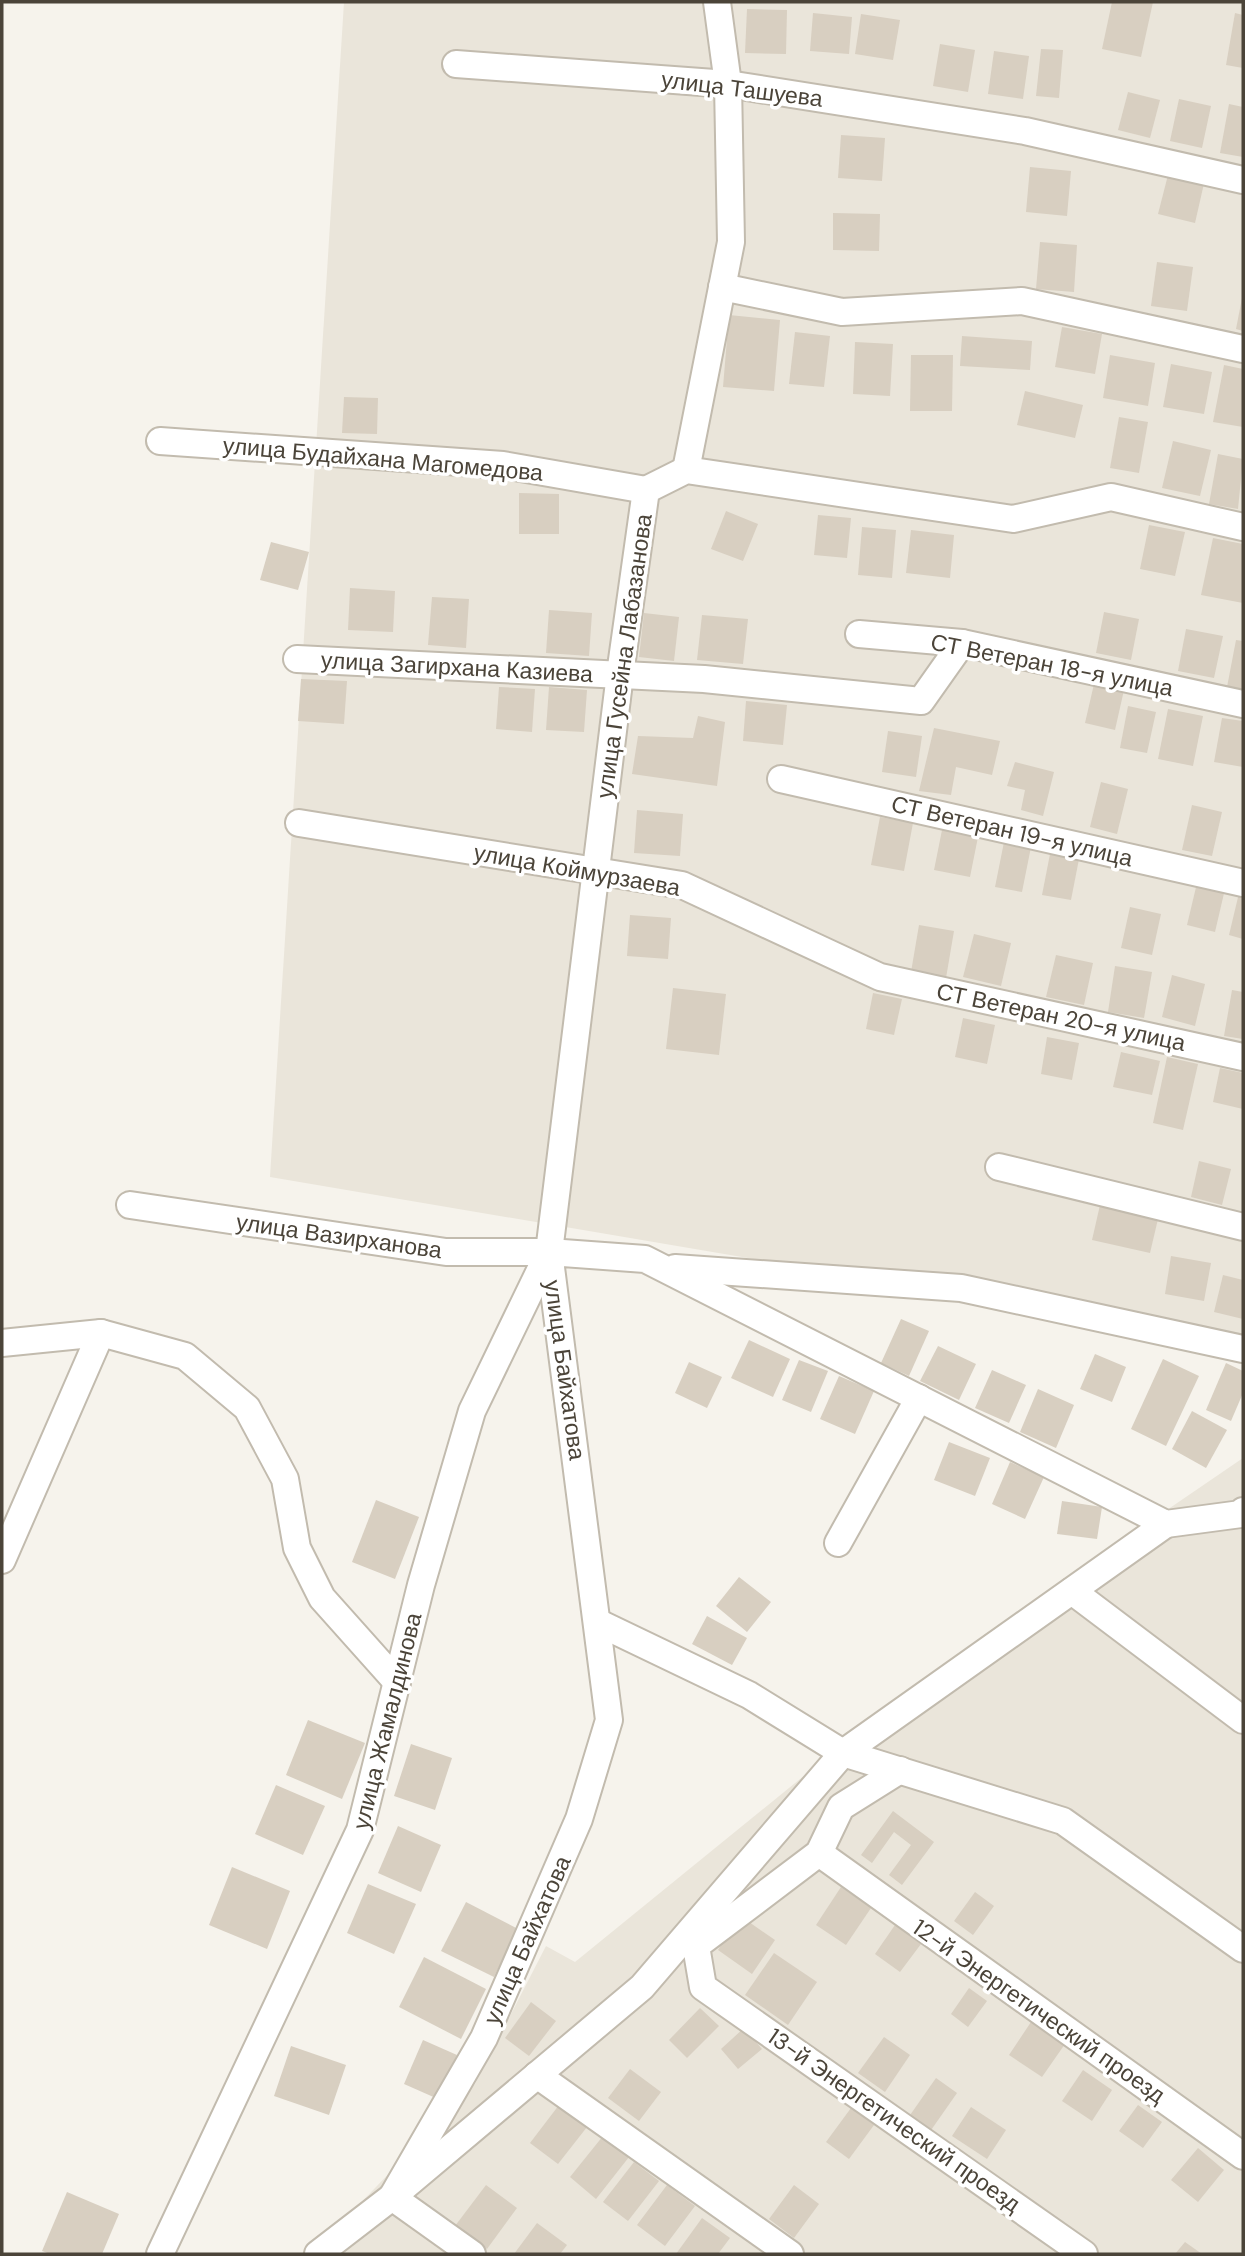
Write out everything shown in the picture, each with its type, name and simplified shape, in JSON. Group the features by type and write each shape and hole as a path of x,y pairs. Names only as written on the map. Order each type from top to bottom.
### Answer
{"street":[{"path":"717,2 728,83 731,242 686,470 1013,519 1111,497 1243,527"},
{"name":"улица Ташуева","path":"456,64 728,83 1025,131 1243,180"},
{"path":"722,287 842,312 1022,301 1243,349"},
{"name":"улица Будайхана Магомедова","path":"160,441 503,465 646,490"},
{"name":"улица Гусейна Лабазанова","path":"549,1252 620,674 646,490 686,470"},
{"name":"СТ Ветеран 18-я улица","path":"859,634 962,643 1243,704"},
{"name":"улица Загирхана Казиева","path":"297,659 704,678 922,701 962,643"},
{"name":"СТ Ветеран 19-я улица","path":"781,779 1243,883"},
{"name":"улица Коймурзаева","path":"299,823 682,885 880,977"},
{"name":"СТ Ветеран 20-я улица","path":"880,977 1243,1057"},
{"path":"999,1167 1243,1227"},
{"name":"улица Вазирханова","path":"130,1205 446,1252 549,1252"},
{"name":"улица Байхатова","path":"392,2197 484,2038 579,1819 610,1720 549,1252 645,1259 1166,1524"},
{"name":"улица Жамалдинова","path":"160,2254 360,1830 397,1682 472,1410 549,1252"},
{"path":"661,1267 961,1288 1243,1349"},
{"path":"2,1343 101,1333 185,1356 247,1408 285,1479 297,1548 322,1598 397,1682"},
{"path":"2,1560 101,1333"},
{"path":"838,1543 919,1398"},
{"path":"642,1987 843,1753 1166,1524 1241,1514 1243,1511"},
{"path":"1072,1591 1243,1720"},
{"path":"599,1623 749,1696 843,1753 1063,1821 1243,1949"},
{"path":"318,2254 392,2197 642,1987 696,1946 827,1859 841,1807 900,1770"},
{"name":"12-й Энергетический проезд","path":"827,1859 1243,2156"},
{"name":"13-й Энергетический проезд","path":"696,1946 703,1987 1084,2254"},
{"path":"537,2075 790,2254"},
{"path":"392,2197 472,2254"}],"shaded area":[{"path":"344,2 1243,2 1243,1342 270,1177"},
{"path":"1243,1458 1243,2254 346,2254 326,2239 475,2084 546,1946 575,1962 800,1779 984,1635"}],"building":[{"path":"1112,2 1153,2 1141,57 1102,49"},
{"path":"747,9 787,10 786,54 745,53"},
{"path":"813,13 852,17 849,54 810,51"},
{"path":"1235,13 1243,15 1243,68 1226,65"},
{"path":"861,14 900,20 893,60 855,54"},
{"path":"940,44 975,50 968,92 933,86"},
{"path":"1041,49 1063,50 1059,98 1036,96"},
{"path":"994,51 1029,56 1023,99 988,94"},
{"path":"1128,92 1160,100 1150,138 1118,130"},
{"path":"1179,99 1211,106 1202,148 1170,141"},
{"path":"1229,104 1243,107 1243,157 1220,153"},
{"path":"841,135 885,138 882,181 838,178"},
{"path":"1030,167 1071,171 1067,216 1026,212"},
{"path":"1169,171 1205,179 1195,223 1158,214"},
{"path":"833,213 880,214 879,251 833,250"},
{"path":"1040,242 1077,245 1074,292 1036,289"},
{"path":"1157,262 1193,267 1187,311 1151,306"},
{"path":"1243,298 1243,331 1236,329"},
{"path":"729,315 780,320 774,391 723,387"},
{"path":"1062,327 1102,334 1095,374 1055,367"},
{"path":"795,332 830,336 824,387 789,384"},
{"path":"962,336 1032,341 1030,370 960,366"},
{"path":"855,342 893,344 890,396 853,394"},
{"path":"911,355 953,355 952,411 910,411"},
{"path":"1110,355 1155,363 1148,406 1103,398"},
{"path":"1171,364 1212,372 1204,414 1163,407"},
{"path":"1224,365 1243,369 1243,427 1213,422"},
{"path":"1025,391 1083,405 1075,438 1017,425"},
{"path":"344,397 378,398 377,434 342,433"},
{"path":"1119,417 1148,422 1139,473 1110,468"},
{"path":"1173,441 1211,450 1200,496 1162,488"},
{"path":"1218,454 1243,459 1238,509 1209,504"},
{"path":"519,493 559,494 559,534 519,534"},
{"path":"726,511 758,524 743,561 711,549"},
{"path":"818,515 851,518 847,558 814,555"},
{"path":"1149,525 1185,532 1175,576 1140,569"},
{"path":"862,527 896,530 892,578 858,575"},
{"path":"911,530 954,535 950,578 906,573"},
{"path":"1213,538 1243,544 1243,603 1201,595"},
{"path":"271,542 309,552 298,590 260,580"},
{"path":"350,588 395,591 393,632 348,630"},
{"path":"432,597 469,599 466,648 428,645"},
{"path":"549,610 592,613 589,656 546,653"},
{"path":"1104,612 1139,619 1131,660 1096,653"},
{"path":"644,613 679,617 674,661 639,657"},
{"path":"702,615 748,619 743,664 697,660"},
{"path":"1186,629 1223,636 1214,678 1178,671"},
{"path":"1236,640 1243,641 1243,690 1227,687"},
{"path":"301,679 347,681 344,724 298,721"},
{"path":"1094,684 1124,690 1115,730 1085,723"},
{"path":"499,687 535,689 532,732 496,729"},
{"path":"549,687 587,690 584,732 546,730"},
{"path":"746,701 787,705 783,745 743,741"},
{"path":"1128,706 1156,712 1147,753 1120,748"},
{"path":"1168,709 1203,716 1193,766 1158,759"},
{"path":"698,716 725,722 717,786 632,774 638,736 693,738"},
{"path":"1222,718 1243,721 1243,767 1214,762"},
{"path":"934,728 1000,741 992,775 956,767 951,795 919,791"},
{"path":"888,731 922,736 916,777 882,772"},
{"path":"1015,762 1054,772 1043,816 1021,810 1025,790 1007,786"},
{"path":"1101,782 1128,789 1117,834 1090,827"},
{"path":"1192,805 1222,812 1212,856 1182,850"},
{"path":"637,810 683,814 680,856 634,853"},
{"path":"880,817 913,823 904,871 871,865"},
{"path":"942,830 978,837 970,877 934,870"},
{"path":"1004,842 1031,847 1022,892 995,887"},
{"path":"1050,854 1079,859 1071,900 1042,895"},
{"path":"1197,883 1225,889 1215,932 1187,925"},
{"path":"1239,893 1243,894 1243,939 1229,935"},
{"path":"1130,907 1161,914 1152,955 1121,948"},
{"path":"630,915 671,918 668,959 627,956"},
{"path":"919,925 954,931 946,978 911,972"},
{"path":"974,934 1011,943 1001,986 963,977"},
{"path":"1056,955 1093,963 1084,1005 1046,997"},
{"path":"1115,966 1152,972 1144,1018 1108,1012"},
{"path":"1172,975 1205,984 1195,1026 1162,1017"},
{"path":"673,988 726,994 719,1055 666,1049"},
{"path":"1232,990 1243,992 1243,1039 1224,1036"},
{"path":"873,993 902,999 894,1035 866,1029"},
{"path":"963,1018 995,1025 987,1064 955,1057"},
{"path":"1047,1037 1079,1043 1072,1080 1041,1074"},
{"path":"1121,1052 1160,1061 1152,1095 1113,1087"},
{"path":"1167,1057 1198,1064 1183,1130 1153,1123"},
{"path":"1220,1068 1243,1073 1243,1109 1213,1102"},
{"path":"1199,1161 1231,1169 1222,1205 1191,1197"},
{"path":"1100,1205 1158,1219 1150,1253 1092,1240"},
{"path":"1171,1256 1211,1263 1204,1301 1165,1294"},
{"path":"1223,1275 1243,1280 1243,1319 1214,1312"},
{"path":"901,1319 929,1331 909,1376 881,1363"},
{"path":"749,1340 790,1359 773,1397 731,1378"},
{"path":"938,1346 976,1364 959,1400 920,1381"},
{"path":"1095,1354 1126,1367 1112,1402 1080,1389"},
{"path":"1163,1359 1199,1376 1166,1446 1131,1429"},
{"path":"799,1360 828,1371 811,1412 782,1400"},
{"path":"689,1362 722,1377 707,1408 675,1393"},
{"path":"1226,1363 1243,1371 1243,1393 1231,1421 1206,1410"},
{"path":"992,1370 1026,1385 1009,1423 975,1408"},
{"path":"839,1376 874,1391 855,1434 820,1419"},
{"path":"1038,1389 1074,1405 1056,1448 1020,1432"},
{"path":"1192,1411 1227,1430 1206,1468 1172,1449"},
{"path":"949,1442 990,1458 975,1496 934,1480"},
{"path":"1010,1462 1044,1477 1025,1519 992,1504"},
{"path":"376,1500 419,1517 395,1579 352,1562"},
{"path":"1062,1501 1102,1507 1097,1539 1057,1534"},
{"path":"739,1577 771,1602 747,1632 716,1606"},
{"path":"707,1616 747,1638 732,1665 692,1644"},
{"path":"308,1720 365,1743 342,1799 286,1775"},
{"path":"411,1744 452,1758 435,1810 394,1796"},
{"path":"276,1785 325,1806 303,1855 255,1834"},
{"path":"893,1811 934,1842 902,1885 889,1875 911,1845 894,1832 872,1863 861,1855"},
{"path":"398,1826 441,1845 421,1892 378,1873"},
{"path":"232,1867 290,1891 267,1949 209,1925"},
{"path":"368,1884 416,1904 394,1954 347,1933"},
{"path":"841,1887 871,1908 846,1945 816,1925"},
{"path":"975,1892 994,1906 973,1935 954,1921"},
{"path":"466,1902 518,1929 494,1977 441,1951"},
{"path":"749,1922 775,1940 752,1974 718,1950 732,1926"},
{"path":"895,1925 921,1944 900,1972 875,1954"},
{"path":"774,1953 817,1982 788,2025 745,1995"},
{"path":"424,1957 486,1989 461,2039 399,2007"},
{"path":"969,1988 987,2001 968,2027 951,2014"},
{"path":"531,2002 556,2021 529,2056 505,2038"},
{"path":"700,2008 719,2026 687,2058 669,2040"},
{"path":"1031,2022 1065,2044 1042,2077 1009,2055"},
{"path":"744,2028 762,2049 738,2069 721,2049"},
{"path":"884,2037 910,2055 885,2092 858,2073"},
{"path":"423,2040 457,2055 438,2099 404,2084"},
{"path":"291,2046 346,2065 329,2115 274,2096"},
{"path":"630,2069 661,2092 639,2121 608,2098"},
{"path":"1083,2070 1112,2090 1092,2121 1062,2101"},
{"path":"936,2078 957,2093 929,2133 908,2118"},
{"path":"559,2105 587,2127 558,2164 530,2143"},
{"path":"1138,2105 1162,2122 1143,2148 1119,2131"},
{"path":"971,2107 1006,2130 987,2159 952,2136"},
{"path":"851,2108 874,2125 849,2159 826,2142"},
{"path":"603,2136 629,2157 596,2199 570,2177"},
{"path":"1198,2148 1224,2170 1198,2202 1171,2180"},
{"path":"634,2162 659,2181 628,2221 603,2202"},
{"path":"486,2185 517,2208 487,2249 455,2226"},
{"path":"667,2185 695,2206 665,2246 637,2225"},
{"path":"794,2185 819,2204 794,2238 769,2219"},
{"path":"67,2192 119,2214 102,2254 50,2254 42,2251"},
{"path":"702,2218 730,2238 718,2254 676,2254"},
{"path":"537,2223 567,2245 560,2254 514,2254"},
{"path":"1185,2242 1202,2254 1175,2254"}]}
